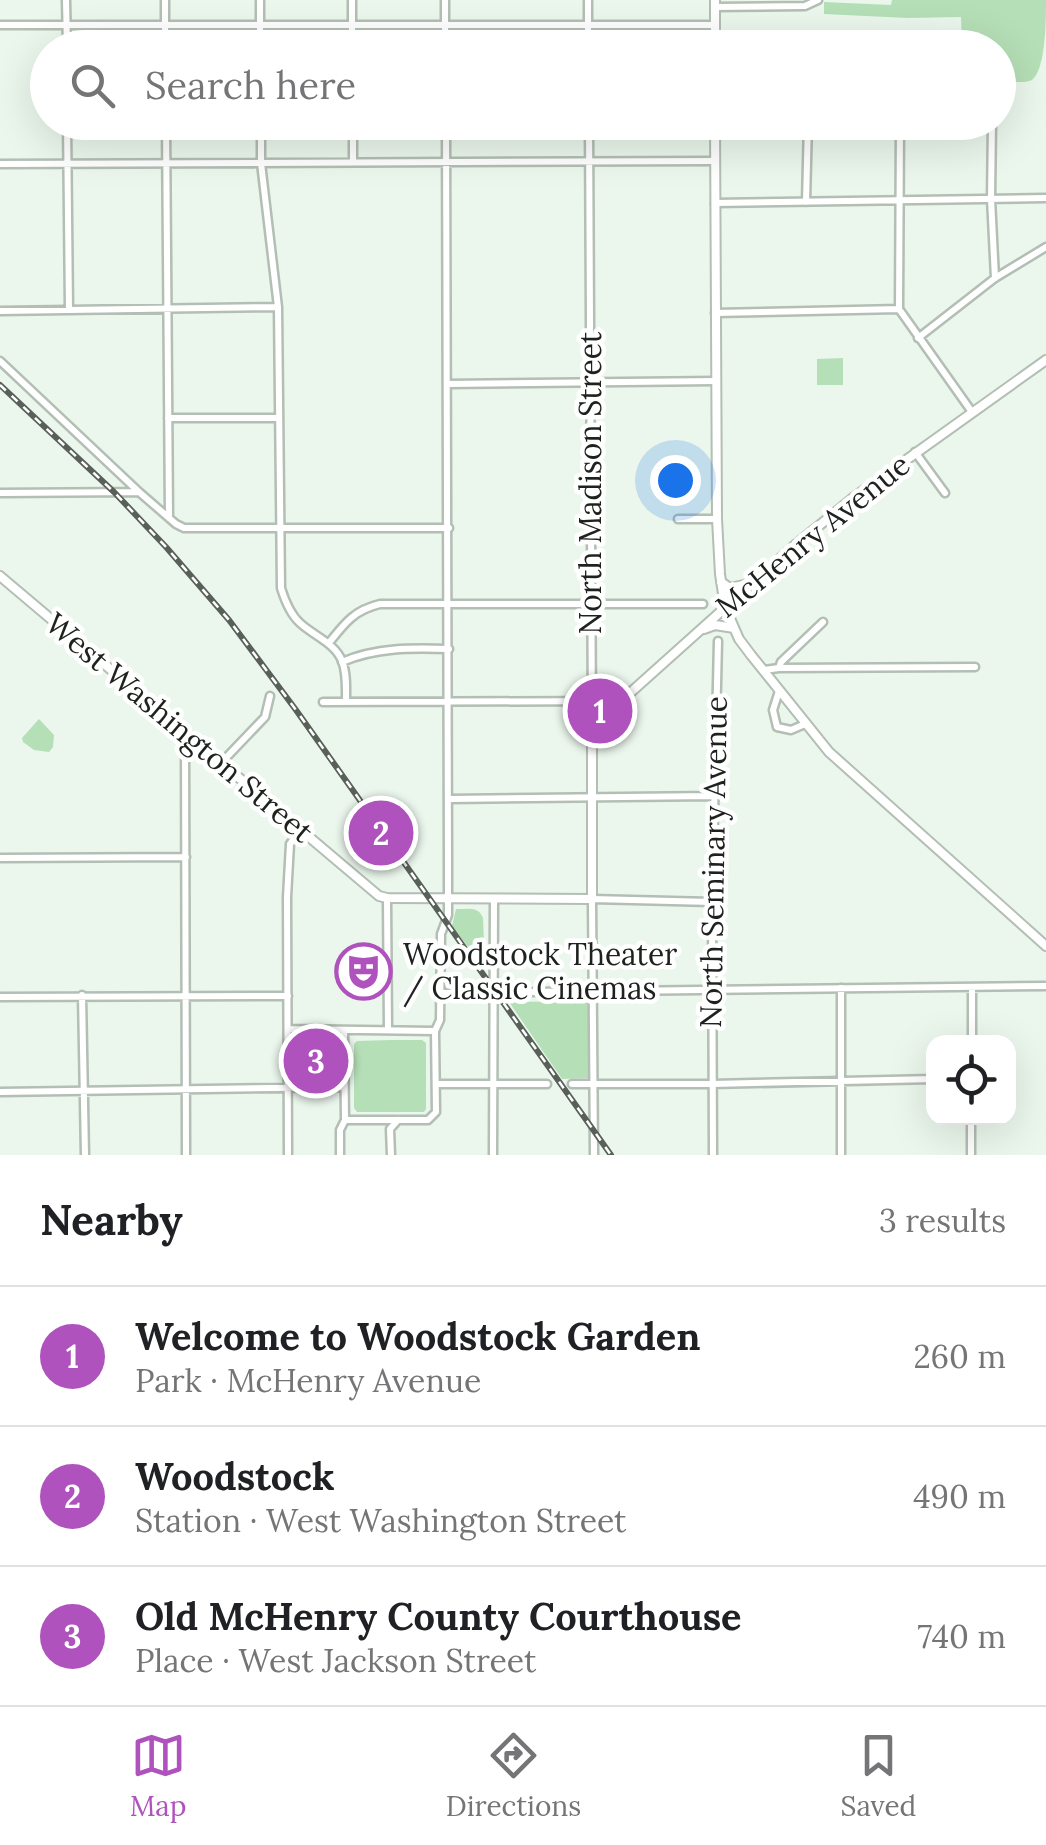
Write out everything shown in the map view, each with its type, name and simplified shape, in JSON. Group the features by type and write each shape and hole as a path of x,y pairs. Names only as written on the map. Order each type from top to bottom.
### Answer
{"main road":[{"path":"715,3 715,30"},
{"path":"715,140 717,519 725,607 739,638 829,752 1046,946"},
{"name":"McHenry Avenue","path":"592,727 853,498 1046,360"},
{"name":"West Washington Street","path":"0,576 370,890 388,898"},
{"path":"721,582 730,588 752,583"},
{"path":"700,630 716,625 734,628"},
{"name":"North Madison Street","path":"592,727 592,899"},
{"path":"388,898 592,899"}],"street":[{"path":"66,0 66,30"},
{"path":"165,0 165,30"},
{"path":"260,0 260,30"},
{"path":"352,0 352,30"},
{"path":"445,0 445,30"},
{"path":"588,0 588,30"},
{"path":"715,3 805,6 818,0"},
{"path":"0,25 715,24"},
{"path":"67,140 69,310"},
{"path":"166,140 168,518"},
{"path":"261,140 278,307 281,588 296,620 329,643 342,662 346,702"},
{"path":"352,140 353,162"},
{"path":"345,1120 428,1120 436,1112 435,1030 442,994 442,934 448,916 446,140"},
{"name":"North Madison Street","path":"589,140 592,727"},
{"path":"806,202 808,140"},
{"path":"900,140 899,309 972,412"},
{"path":"992,140 995,278"},
{"path":"0,164 715,161"},
{"path":"715,202 1046,198"},
{"path":"918,338 995,278 1046,247"},
{"path":"0,311 278,307"},
{"path":"715,314 899,309"},
{"path":"0,361 139,492 184,528 449,528"},
{"path":"447,384 716,382"},
{"path":"168,418 279,418"},
{"path":"915,452 945,493"},
{"path":"0,493 139,492"},
{"path":"678,519 717,519"},
{"path":"329,643 356,612 380,604 703,604"},
{"path":"779,668 823,622"},
{"name":"North Seminary Avenue","path":"713,1155 712,902 718,640"},
{"path":"342,662 373,650 449,649"},
{"path":"762,670 975,667"},
{"path":"778,691 773,710 777,727 792,730 805,724"},
{"path":"221,763 265,717 270,696"},
{"path":"323,702 621,701"},
{"path":"185,733 186,1155"},
{"path":"449,798 714,796"},
{"path":"288,1155 288,896 290,844 300,830"},
{"path":"0,858 186,857"},
{"path":"388,898 388,1030"},
{"path":"493,1155 494,899"},
{"path":"592,899 712,902"},
{"name":"North Madison Street","path":"592,899 594,1155"},
{"path":"442,994 1046,986"},
{"path":"972,987 972,1035"},
{"path":"841,988 841,1155"},
{"path":"0,996 288,996"},
{"path":"82,996 85,1155"},
{"path":"288,1029 435,1030"},
{"path":"340,1155 340,1130 345,1120 344,1031"},
{"path":"572,1084 926,1079"},
{"path":"436,1084 546,1084"},
{"path":"0,1092 344,1087"},
{"path":"381,1120 390,1129"},
{"path":"390,1155 390,1129 398,1120"},
{"path":"971,1125 971,1155"}],"green space":[{"path":"892,0 1046,0 1044,43 1037,74 1032,80 1016,82 1016,30 961,30 961,17 824,14 824,2 891,5"},
{"path":"843,358 843,385 817,385 817,359"},
{"path":"39,719 54,735 49,752 34,750 23,742 22,738"},
{"path":"456,909 476,910 483,918 485,969 452,926"},
{"path":"588,1001 589,1078 562,1079 509,1002"},
{"path":"422,1040 426,1043 424,1112 357,1112 354,1044"}],"railway":[{"path":"0,385 114,492 229,620 611,1155"}],"place":[{"name":"Welcome to Woodstock Garden","path":"600,711"},
{"name":"Woodstock","path":"381,833"},
{"name":"Woodstock Theater / Classic Cinemas","path":"364,972"},
{"name":"Old McHenry County Courthouse","path":"316,1061"}]}
